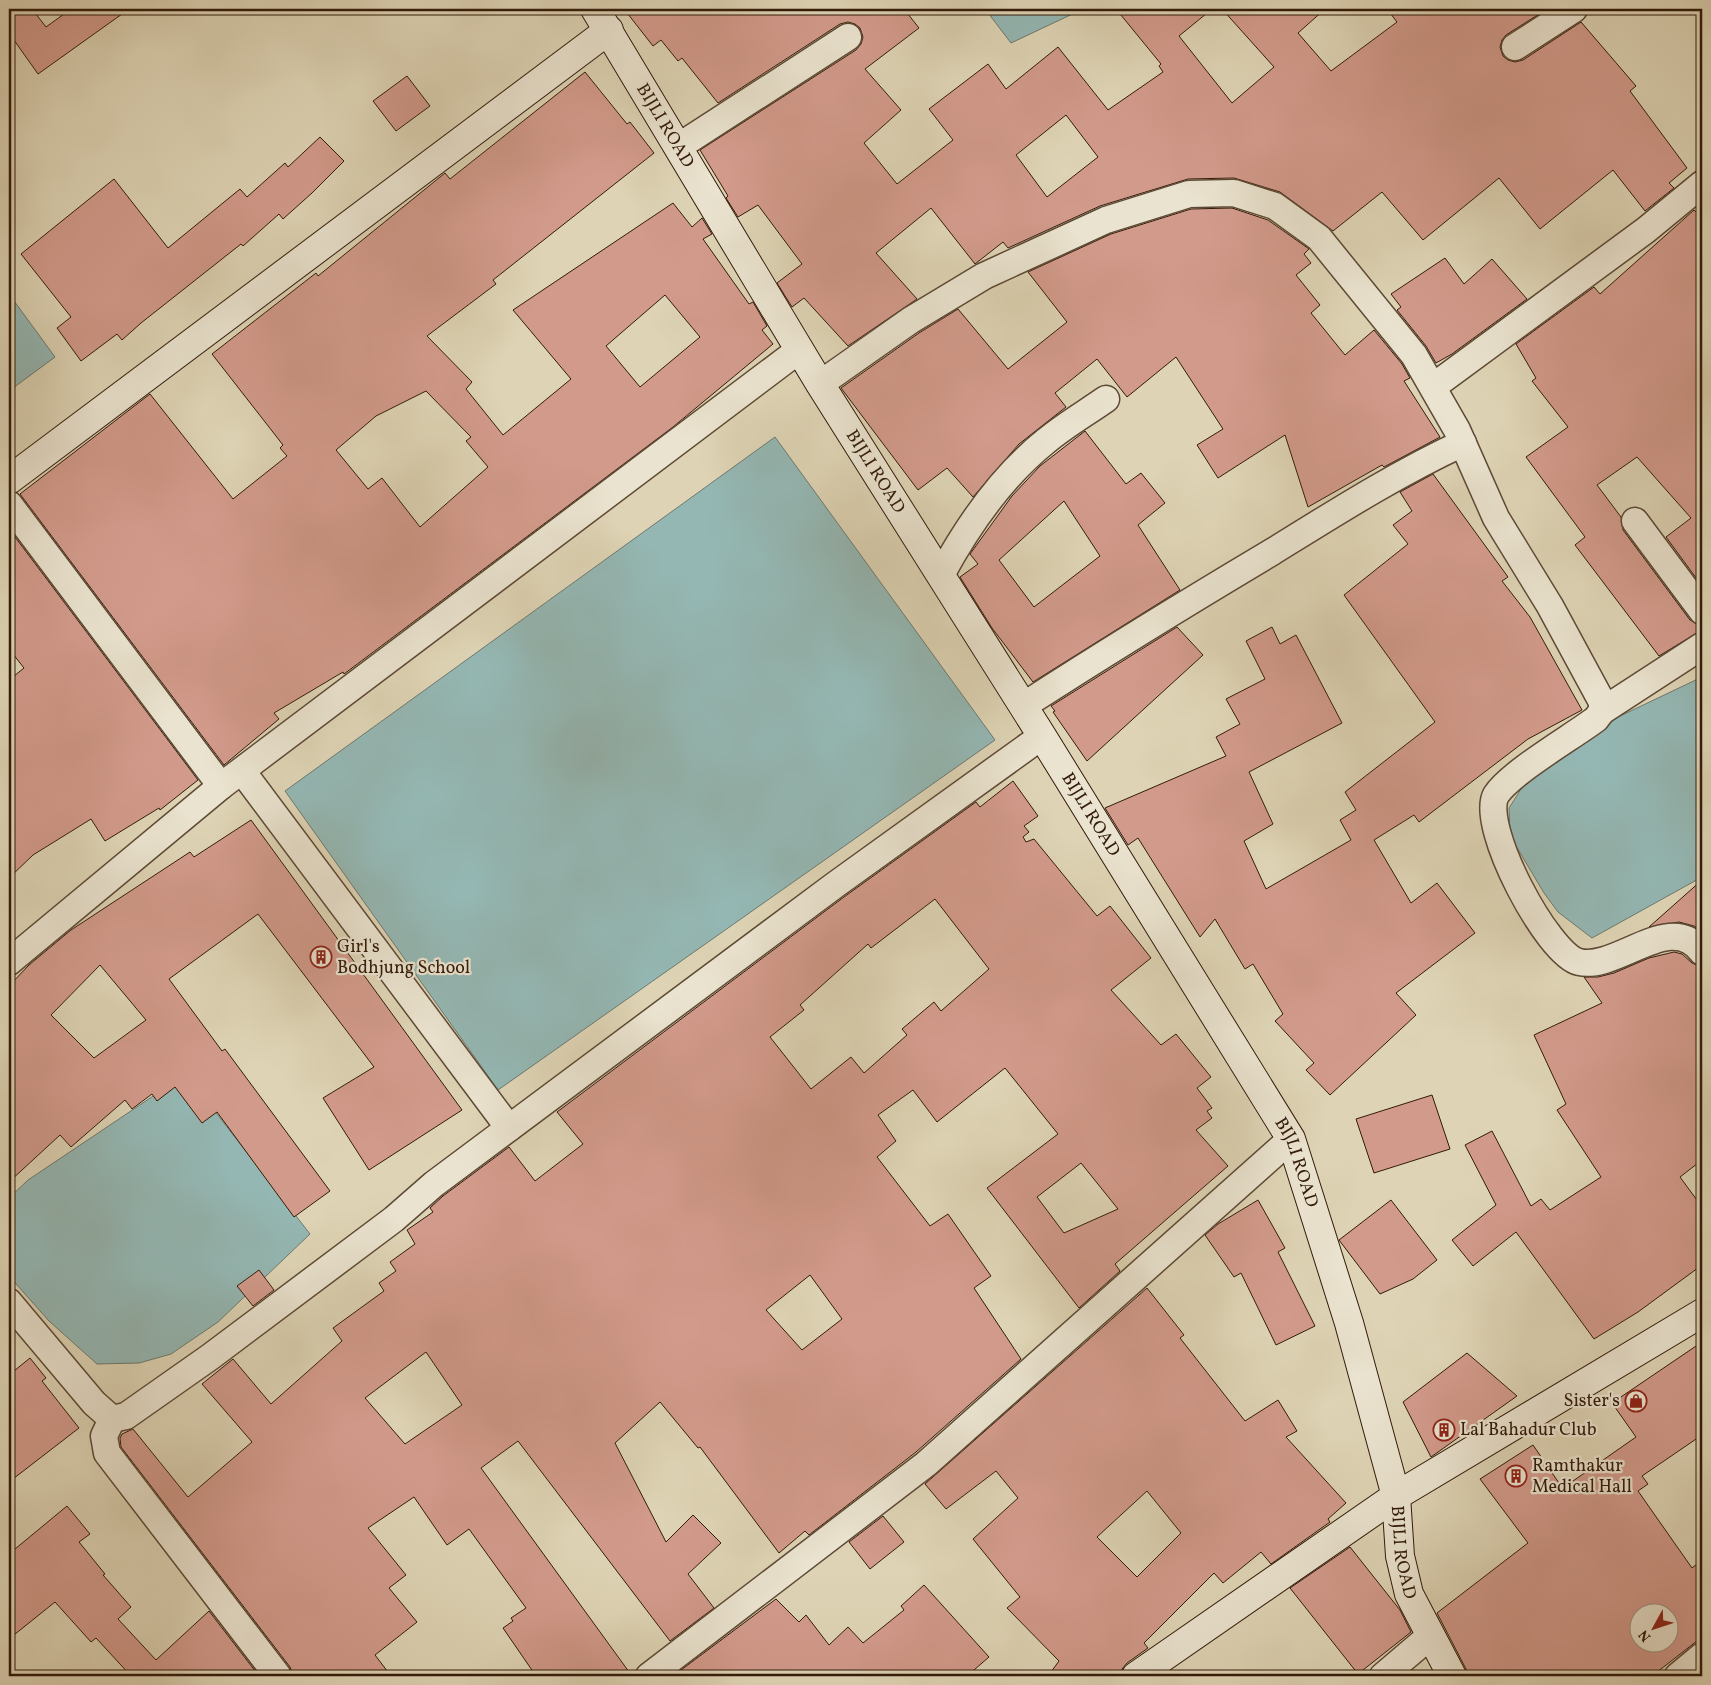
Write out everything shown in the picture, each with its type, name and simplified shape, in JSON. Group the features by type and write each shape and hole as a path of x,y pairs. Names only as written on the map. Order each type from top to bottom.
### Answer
{"street":[{"path":"1515,47 1574,9"},
{"path":"9,480 602,19"},
{"name":"BIJLI ROAD","path":"602,19 799,350 1042,736 1291,1139 1349,1323 1396,1496 1400,1556 1409,1594 1452,1676"},
{"path":"678,147 848,37"},
{"path":"1434,386 1638,236 1702,184"},
{"path":"820,384 911,320 984,276 1106,220 1189,194 1234,193 1275,206 1319,238 1414,355 1434,386 1463,443 1496,518 1550,606 1602,702 1602,711"},
{"path":"9,962 221,786 799,350"},
{"path":"941,575 961,537 975,517 1019,466 1046,440 1106,399"},
{"path":"1023,706 1114,647 1339,510 1411,467 1463,443"},
{"path":"9,504 221,786"},
{"path":"1635,521 1702,611"},
{"path":"1702,646 1602,711 1596,719 1508,781 1495,797 1495,826 1508,863 1538,920 1562,949 1578,962 1596,961 1666,937 1682,936 1697,945 1702,952"},
{"path":"112,1419 126,1416 210,1357 509,1128 834,885 1042,736"},
{"path":"242,771 509,1128"},
{"path":"649,1676 926,1464 1291,1139"},
{"path":"9,1302 94,1403 112,1419"},
{"path":"1136,1676 1396,1496 1702,1313"},
{"path":"112,1419 104,1436 107,1453 278,1676"},
{"path":"1383,1676 1430,1636"},
{"path":"1678,1676 1702,1656"}],"water":[{"path":"985,9 1083,9 1011,43"},
{"path":"9,294 55,357 9,391"},
{"path":"775,437 995,740 498,1090 285,791"},
{"path":"1702,677 1702,877 1592,938 1558,912 1544,893 1510,836 1509,808 1530,775 1618,717"},
{"path":"186,1074 310,1234 218,1322 171,1354 139,1363 97,1364 49,1321 9,1276 9,1198 28,1180"}],"building":[{"path":"9,9 32,9 46,27 71,9 129,9 38,74 9,33"},
{"path":"624,9 904,9 919,28 865,69 901,110 864,143 897,184 953,140 929,109 988,64 1006,89 1058,47 1108,110 1163,72 1159,66 1161,64 1116,9 1212,9 1179,36 1232,103 1274,67 1222,9 1325,9 1298,33 1331,71 1397,22 1387,9 1547,9 1506,35 1500,47 1503,56 1515,62 1523,60 1581,22 1636,86 1630,91 1687,168 1669,183 1674,188 1645,211 1613,170 1540,229 1499,178 1423,240 1382,192 1333,231 1280,192 1234,178 1188,179 1100,206 1008,248 1003,242 975,264 931,208 876,253 917,299 848,346 804,298 792,307 777,283 802,264 758,205 738,217 726,198 728,196 700,150 856,50 861,44 863,37 860,28 848,22 840,24 718,103 682,58 678,61 661,40 653,46","holes":["1066,115 1098,157 1047,197 1016,155"]},
{"path":"585,72 627,124 630,122 654,153 493,280 496,284 427,336 472,382 466,389 503,435 571,379 513,310 673,203 692,227 702,218 712,234 703,239 749,304 753,302 767,326 762,330 773,344 673,427 344,674 343,672 274,713 279,719 224,765 20,494 150,394 233,499 287,456 280,448 283,445 212,354 316,273 318,276 445,173 450,179","holes":["665,295 700,337 640,387 606,346","426,391 471,437 466,441 488,467 420,527 382,478 368,489 336,450 376,416"]},
{"path":"407,76 430,106 396,131 373,101"},
{"path":"320,137 344,161 312,193 283,219 279,214 243,246 241,244 122,340 117,334 81,361 57,328 71,317 21,254 114,179 168,248 240,189 247,197 285,163 288,167"},
{"path":"1232,208 1268,220 1309,249 1304,254 1311,263 1296,275 1320,305 1311,313 1345,355 1374,330 1402,364 1410,378 1404,381 1440,437 1384,467 1382,465 1308,507 1285,435 1218,478 1197,445 1223,429 1176,357 1127,397 1097,359 1055,393 1066,407 1019,444 973,497 947,468 918,490 841,388 919,333 958,309 1008,369 1067,322 1028,272 1111,234 1191,209"},
{"path":"1694,210 1702,218 1702,586 1666,537 1691,518 1637,457 1597,485 1621,517 1623,530 1690,620 1702,626 1700,631 1659,656 1575,545 1585,537 1526,457 1568,427 1532,381 1536,378 1516,344 1594,287 1600,294"},
{"path":"1445,258 1464,284 1492,259 1527,299 1452,354 1436,363 1426,346 1397,310 1401,307 1391,294"},
{"path":"1085,431 1126,484 1141,473 1165,503 1138,525 1180,590 1033,682 992,628 960,577 978,564 970,554 1012,496 1040,466","holes":["1064,501 1100,556 1034,607 999,560"]},
{"path":"1433,474 1508,577 1502,581 1530,617 1582,710 1528,739 1419,822 1414,815 1374,840 1411,903 1437,883 1475,933 1396,993 1416,1015 1330,1095 1306,1070 1314,1063 1275,1021 1283,1014 1253,964 1245,969 1215,919 1200,937 1138,838 1128,845 1105,808 1226,756 1216,737 1240,724 1226,699 1265,679 1246,641 1272,627 1280,644 1296,635 1342,723 1249,772 1273,824 1244,841 1266,889 1351,840 1340,820 1356,810 1345,792 1435,722 1344,595 1408,544 1393,525 1412,511 1400,492"},
{"path":"9,529 198,780 160,810 159,808 105,841 91,819 33,855 9,878 9,680 24,668 9,649"},
{"path":"1177,627 1203,655 1087,761 1053,712 1055,711 1051,706"},
{"path":"1013,781 1038,816 1024,826 1029,832 1023,837 1026,842 1034,839 1097,916 1110,906 1151,958 1111,990 1161,1045 1176,1034 1211,1077 1197,1088 1212,1108 1207,1111 1212,1118 1196,1130 1228,1166 1115,1264 1120,1271 1079,1308 987,1188 1058,1134 1005,1068 937,1122 913,1090 878,1115 896,1141 877,1157 930,1226 948,1214 991,1276 974,1288 1021,1359 916,1452 809,1535 805,1531 779,1553 700,1447 698,1448 660,1402 615,1443 666,1542 693,1515 721,1543 688,1574 714,1608 670,1641 518,1441 481,1468 632,1676 536,1676 503,1628 513,1621 511,1618 526,1608 469,1529 447,1545 414,1497 368,1528 406,1575 389,1588 417,1622 375,1655 391,1676 293,1676 290,1667 121,1447 120,1438 122,1434 133,1429 188,1497 252,1442 202,1384 233,1359 271,1404 342,1341 333,1328 384,1291 379,1283 396,1271 390,1262 415,1244 407,1230 433,1212 430,1208 443,1196 509,1147 535,1181 583,1144 557,1112 844,897 976,802 980,807","holes":["935,899 989,969 941,1011 934,1002 902,1029 907,1035 864,1073 851,1057 811,1089 770,1037 804,1010 800,1005 868,944 871,948","1081,1163 1118,1209 1064,1233 1037,1197","810,1275 842,1319 802,1350 766,1310","426,1352 462,1405 405,1444 365,1398"]},
{"path":"251,820 462,1110 369,1170 323,1098 374,1067 258,914 169,979 222,1051 225,1049 330,1191 294,1217 217,1112 202,1123 175,1087 157,1101 152,1094 132,1109 125,1100 71,1147 60,1135 9,1182 9,986 29,965 71,930 190,852 194,857","holes":["100,965 146,1020 94,1058 51,1015"]},
{"path":"1702,880 1702,932 1694,926 1679,922 1649,927"},
{"path":"1674,952 1682,954 1692,963 1702,967 1702,1160 1680,1177 1702,1207 1702,1265 1638,1312 1594,1339 1516,1232 1473,1266 1452,1240 1496,1205 1465,1145 1492,1131 1531,1206 1541,1199 1550,1210 1601,1177 1557,1110 1566,1104 1534,1035 1602,1003 1584,977 1598,977 1614,973 1649,958"},
{"path":"1432,1095 1450,1149 1374,1173 1356,1119"},
{"path":"1258,1200 1285,1248 1278,1252 1315,1326 1276,1345 1241,1273 1234,1277 1205,1235 1218,1224"},
{"path":"1391,1200 1437,1260 1413,1279 1380,1294 1339,1240"},
{"path":"259,1270 274,1290 253,1306 237,1286"},
{"path":"1147,1288 1184,1335 1180,1338 1245,1421 1278,1400 1297,1431 1286,1437 1346,1503 1328,1519 1330,1522 1271,1564 1261,1552 1223,1583 1214,1573 1144,1643 1148,1648 1127,1663 1122,1669 1121,1676 1048,1676 1059,1661 1007,1608 1020,1597 973,1539 1018,1498 996,1471 946,1509 925,1484","holes":["1147,1491 1181,1533 1137,1577 1097,1537"]},
{"path":"1702,1342 1702,1435 1642,1476 1648,1484 1638,1491 1692,1568 1702,1560 1702,1637 1652,1676 1468,1676 1437,1613 1528,1543 1480,1479 1533,1445 1561,1486 1571,1479 1573,1481 1636,1437 1612,1403"},
{"name":"Lal Bahadur Club","path":"1467,1353 1517,1396 1431,1457 1403,1402"},
{"path":"30,1358 46,1378 42,1381 79,1428 9,1482 9,1375"},
{"path":"67,1506 90,1534 79,1542 105,1574 103,1575 131,1607 118,1619 156,1660 209,1611 259,1676 131,1676 96,1638 91,1642 55,1602 9,1639 9,1554"},
{"path":"883,1516 904,1542 870,1569 849,1542"},
{"path":"1350,1547 1400,1610 1411,1632 1358,1674 1290,1588"},
{"path":"924,1585 989,1657 967,1676 673,1676 776,1599 799,1622 806,1615 829,1645 848,1627 863,1643 904,1610 901,1606"}],"place":[{"name":"Girl's Bodhjung School","path":"321,957"},
{"name":"Sister's","path":"1636,1401"},
{"name":"Lal Bahadur Club","path":"1444,1430"},
{"name":"Ramthakur Medical Hall","path":"1516,1476"}]}
